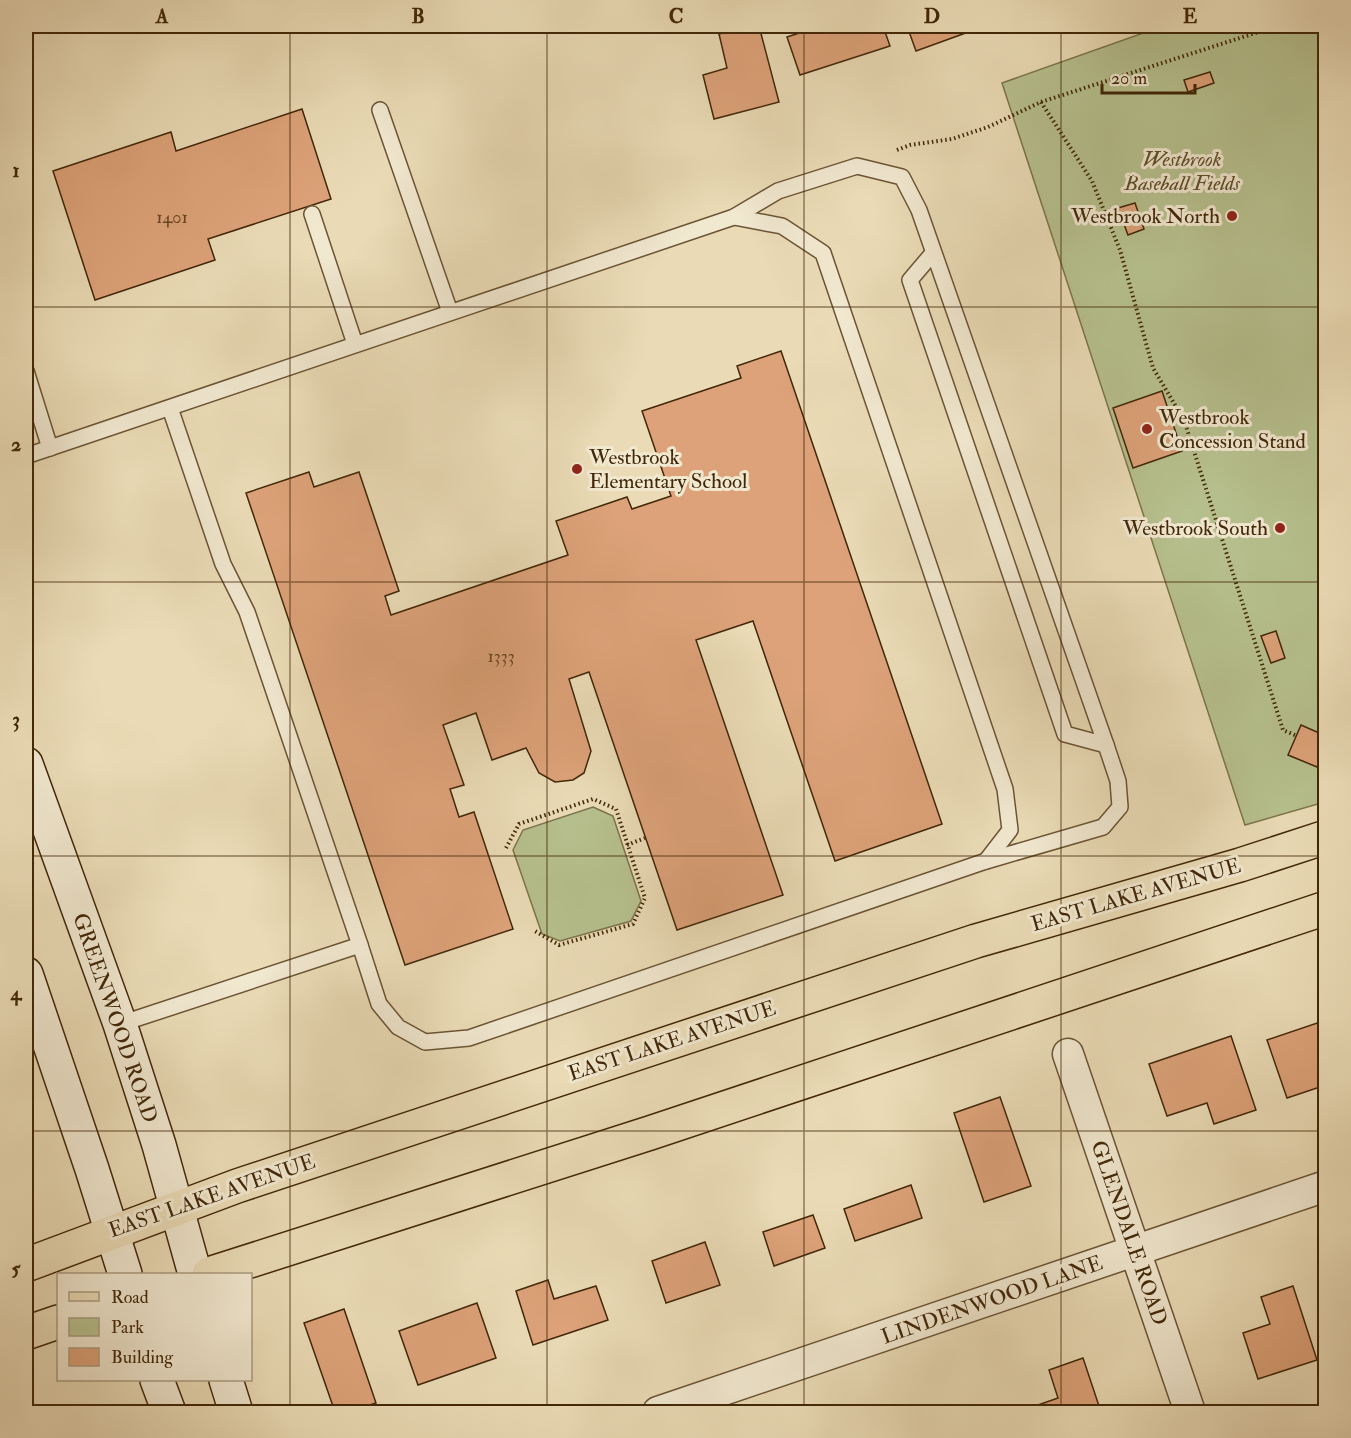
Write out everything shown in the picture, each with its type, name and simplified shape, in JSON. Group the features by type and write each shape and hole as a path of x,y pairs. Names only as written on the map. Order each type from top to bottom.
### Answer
{"main road":[{"name":"GREENWOOD ROAD","path":"26,764 120,1024 177,1208 194,1273"},
{"name":"EAST LAKE AVENUE","path":"26,1264 177,1208 965,944 1240,865 1326,837"},
{"path":"215,1273 639,1137 1326,908"},
{"path":"26,974 124,1273"},
{"path":"26,1332 57,1322"},
{"path":"157,1381 169,1413"},
{"path":"226,1381 236,1413"}],"street":[{"name":"GLENDALE ROAD","path":"1068,1054 1190,1413"},
{"name":"LINDENWOOD LANE","path":"658,1413 1326,1185"}],"lane":[{"path":"380,110 450,312"},
{"path":"26,456 734,218 778,191 857,166 902,177 919,210 1106,745 1118,781 1120,807 1103,827 986,861 469,1038 425,1042 398,1027 379,1004 247,612 223,564 170,408"},
{"path":"312,214 356,344"},
{"path":"734,218 782,226 823,253 1005,789 1011,830 986,861"},
{"path":"933,252 910,280 1065,734 1106,745"},
{"path":"26,371 50,448"},
{"path":"120,1024 360,945"}],"path":[{"path":"857,166 910,146 952,139 988,127 1041,102 1277,26"},
{"path":"1041,102 1092,181 1120,250 1153,368 1184,420 1283,730 1297,736"},
{"path":"506,848 519,824 594,799 616,809 645,898 633,924 559,945 533,930"},
{"path":"627,845 645,838"}],"green space":[{"name":"Westbrook Baseball Fields","path":"1163,26 1325,26 1325,802 1245,825 1002,83"},
{"path":"593,807 613,816 641,901 631,921 560,941 542,934 513,850 523,830"}],"building":[{"path":"759,26 779,102 714,119 703,75 727,68 719,34"},
{"path":"821,26 883,26 890,46 800,75 787,37"},
{"path":"907,26 985,26 916,51"},
{"path":"1210,72 1214,83 1188,92 1184,80"},
{"path":"302,109 331,199 208,239 215,260 95,300 53,171 171,132 176,151"},
{"path":"1135,203 1144,229 1128,235 1118,208"},
{"path":"781,351 942,824 835,861 753,621 696,640 783,895 677,930 589,672 569,679 591,751 584,773 573,780 555,782 539,773 526,748 492,760 476,713 443,725 464,785 450,789 459,817 474,812 513,929 405,965 246,493 309,472 314,487 359,472 399,591 385,596 391,615 568,555 556,521 627,497 632,509 671,496 642,411 741,378 737,366"},
{"name":"Westbrook Concession Stand","path":"1162,391 1182,451 1133,468 1113,408"},
{"path":"1276,631 1285,658 1271,663 1261,636"},
{"path":"1301,725 1326,736 1326,748 1317,767 1288,755"},
{"path":"1326,1020 1326,1085 1287,1098 1267,1040"},
{"path":"1231,1036 1256,1110 1214,1124 1207,1103 1167,1116 1149,1064"},
{"path":"1000,1097 1031,1186 984,1202 954,1113"},
{"path":"911,1185 922,1218 855,1241 844,1209"},
{"path":"813,1215 825,1248 774,1266 763,1232"},
{"path":"705,1242 720,1285 666,1303 652,1261"},
{"path":"548,1280 554,1299 596,1286 608,1320 533,1345 516,1291"},
{"path":"1293,1286 1317,1360 1258,1379 1243,1333 1270,1324 1261,1297"},
{"path":"477,1303 496,1358 418,1385 399,1331"},
{"path":"344,1309 376,1403 348,1412 335,1412 304,1323"},
{"path":"1083,1358 1101,1412 1040,1412 1038,1405 1058,1398 1049,1370"},
{"path":"974,1405 976,1412 951,1412"}],"place":[{"name":"Westbrook North","path":"1232,216"},
{"name":"Westbrook Concession Stand","path":"1147,429"},
{"name":"Westbrook Elementary School","path":"577,469"},
{"name":"Westbrook South","path":"1280,528"}]}
